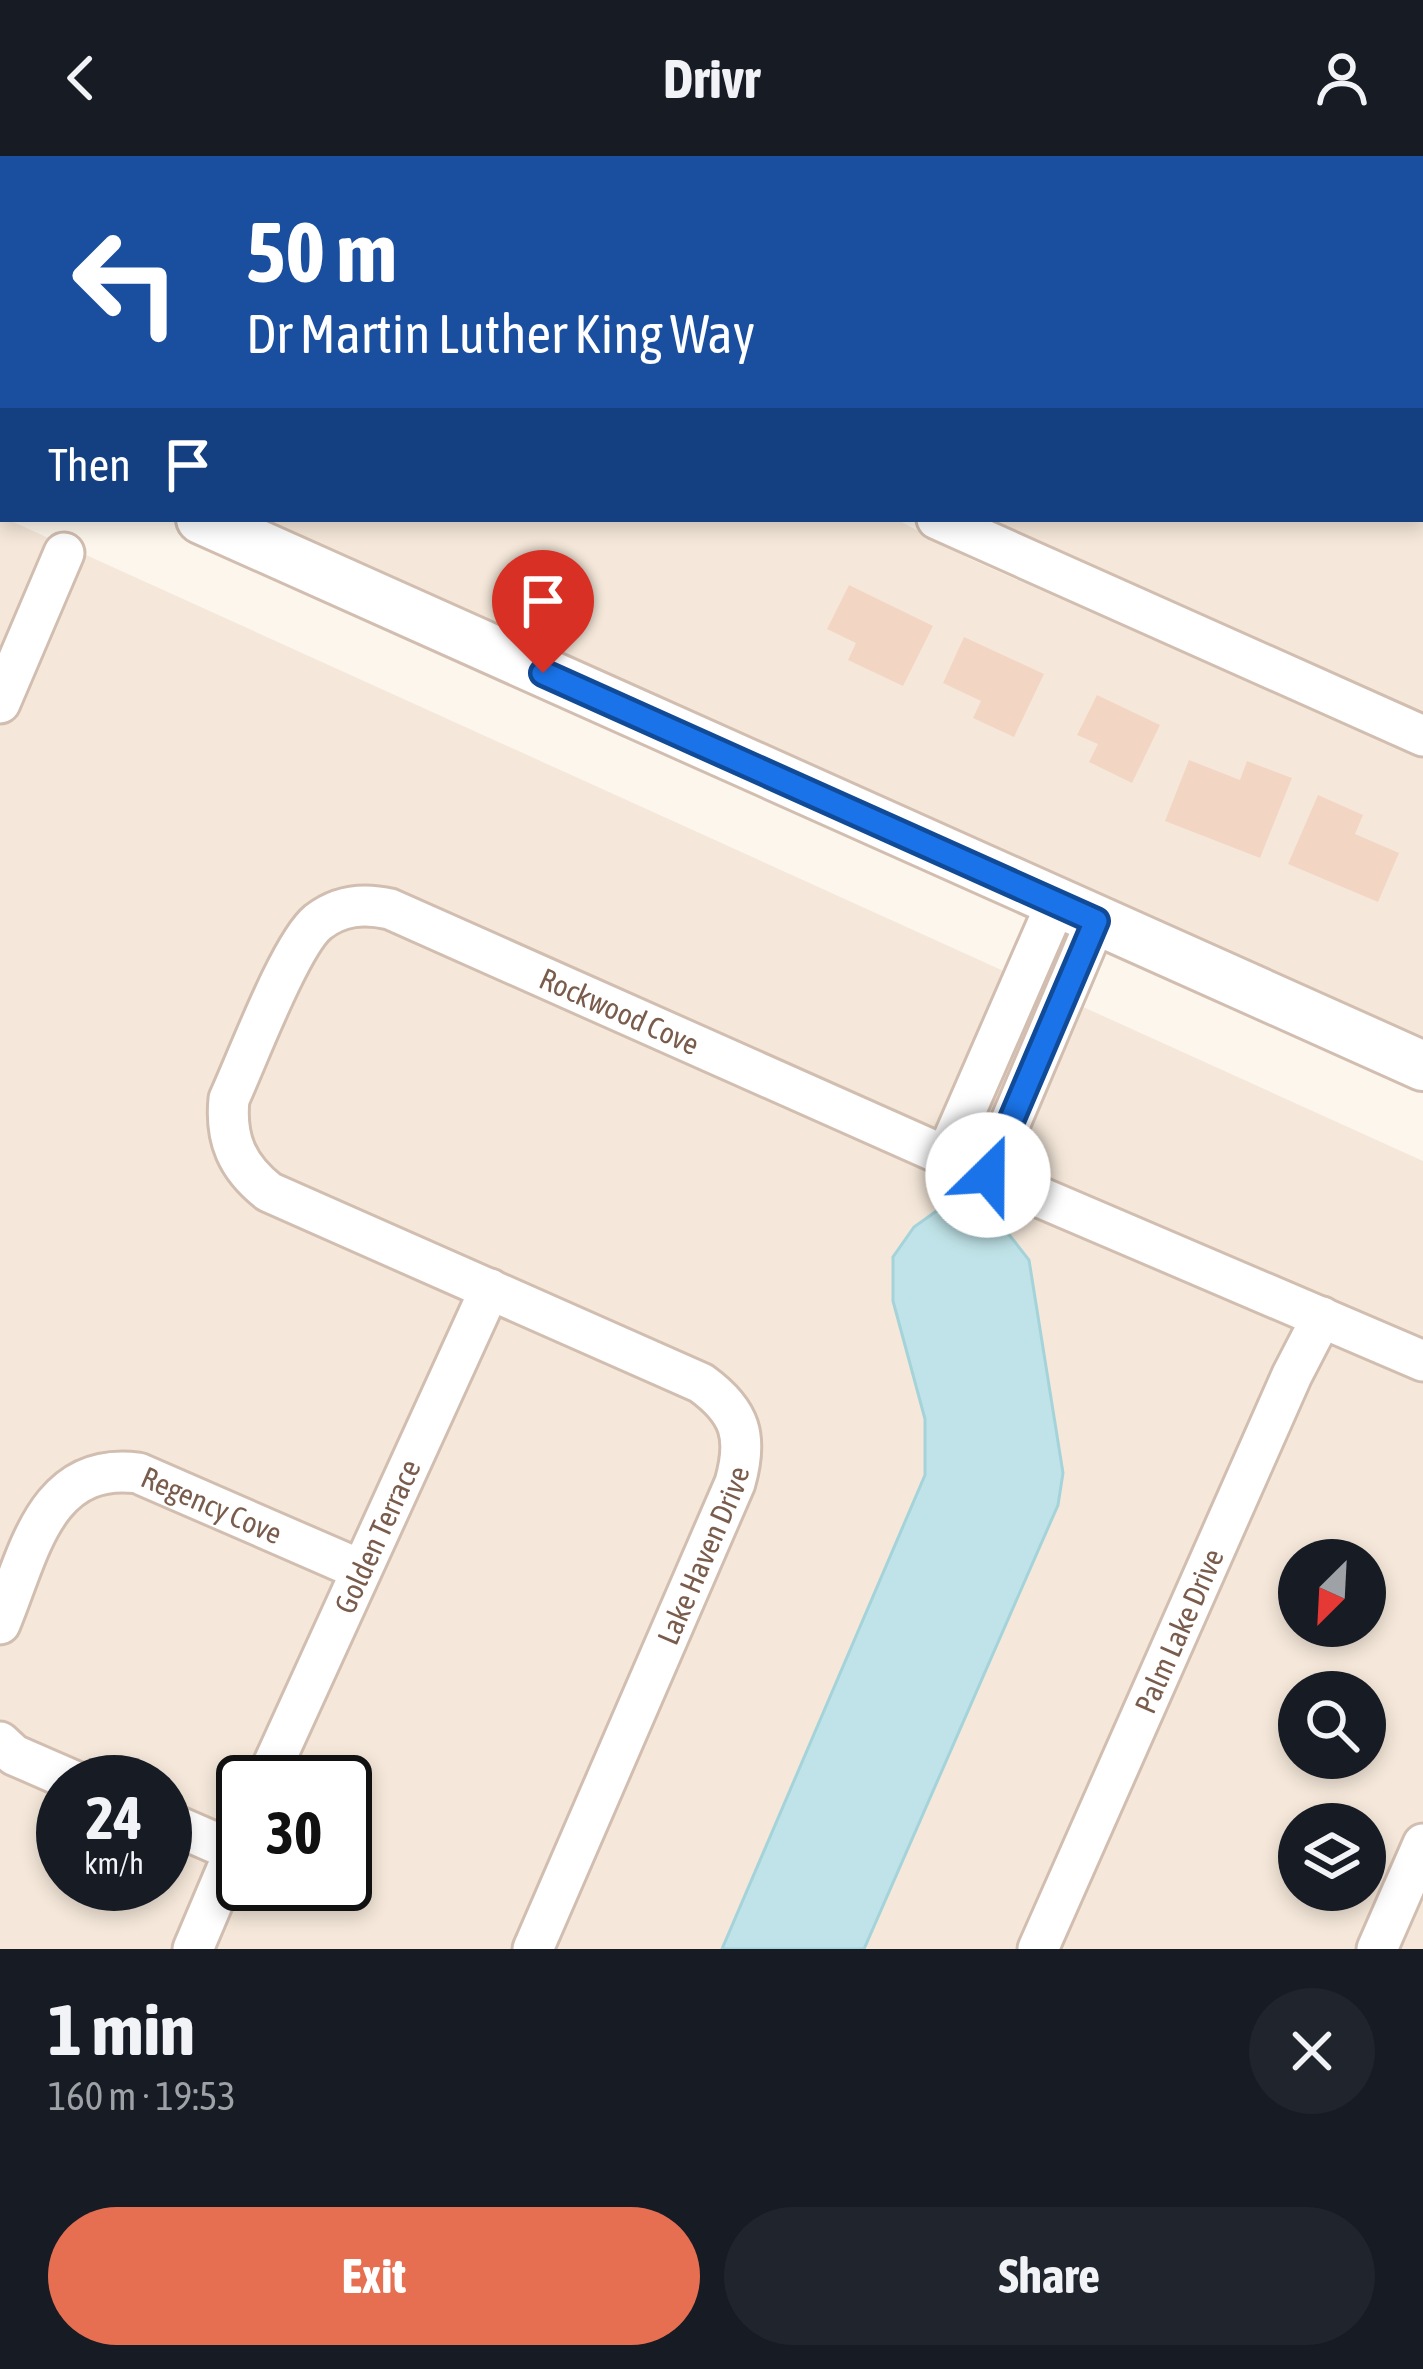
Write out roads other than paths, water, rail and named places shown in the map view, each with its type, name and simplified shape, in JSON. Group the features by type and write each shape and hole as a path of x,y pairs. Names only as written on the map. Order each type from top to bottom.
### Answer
{"street":[{"path":"208,522 1423,1066"},
{"path":"944,522 1423,736"},
{"path":"0,703 64,553"},
{"name":"Rockwood Cove","path":"490,1289 269,1192 240,1162 232,1146 229,1099 298,948 322,919 344,908 369,904 390,909 988,1175 1423,1361"},
{"path":"946,1156 1076,912"},
{"path":"988,1175 1076,912"},
{"name":"Golden Terrace","path":"277,1755 490,1289"},
{"name":"Lake Haven Drive","path":"490,1289 701,1383 722,1398 736,1419 743,1456 735,1484 532,1949"},
{"name":"Palm Lake Drive","path":"1038,1949 1322,1317"},
{"name":"Regency Cove","path":"0,1624 50,1506 67,1487 89,1475 113,1470 138,1474 361,1570"},
{"path":"0,1742 36,1765"},
{"path":"1377,1949 1423,1844"},
{"path":"193,1949 216,1894"}],"water":[{"path":"938,1210 1007,1232 1029,1260 1063,1473 1058,1505 864,1949 722,1949 925,1475 925,1419 893,1301 893,1257 914,1227"}]}
